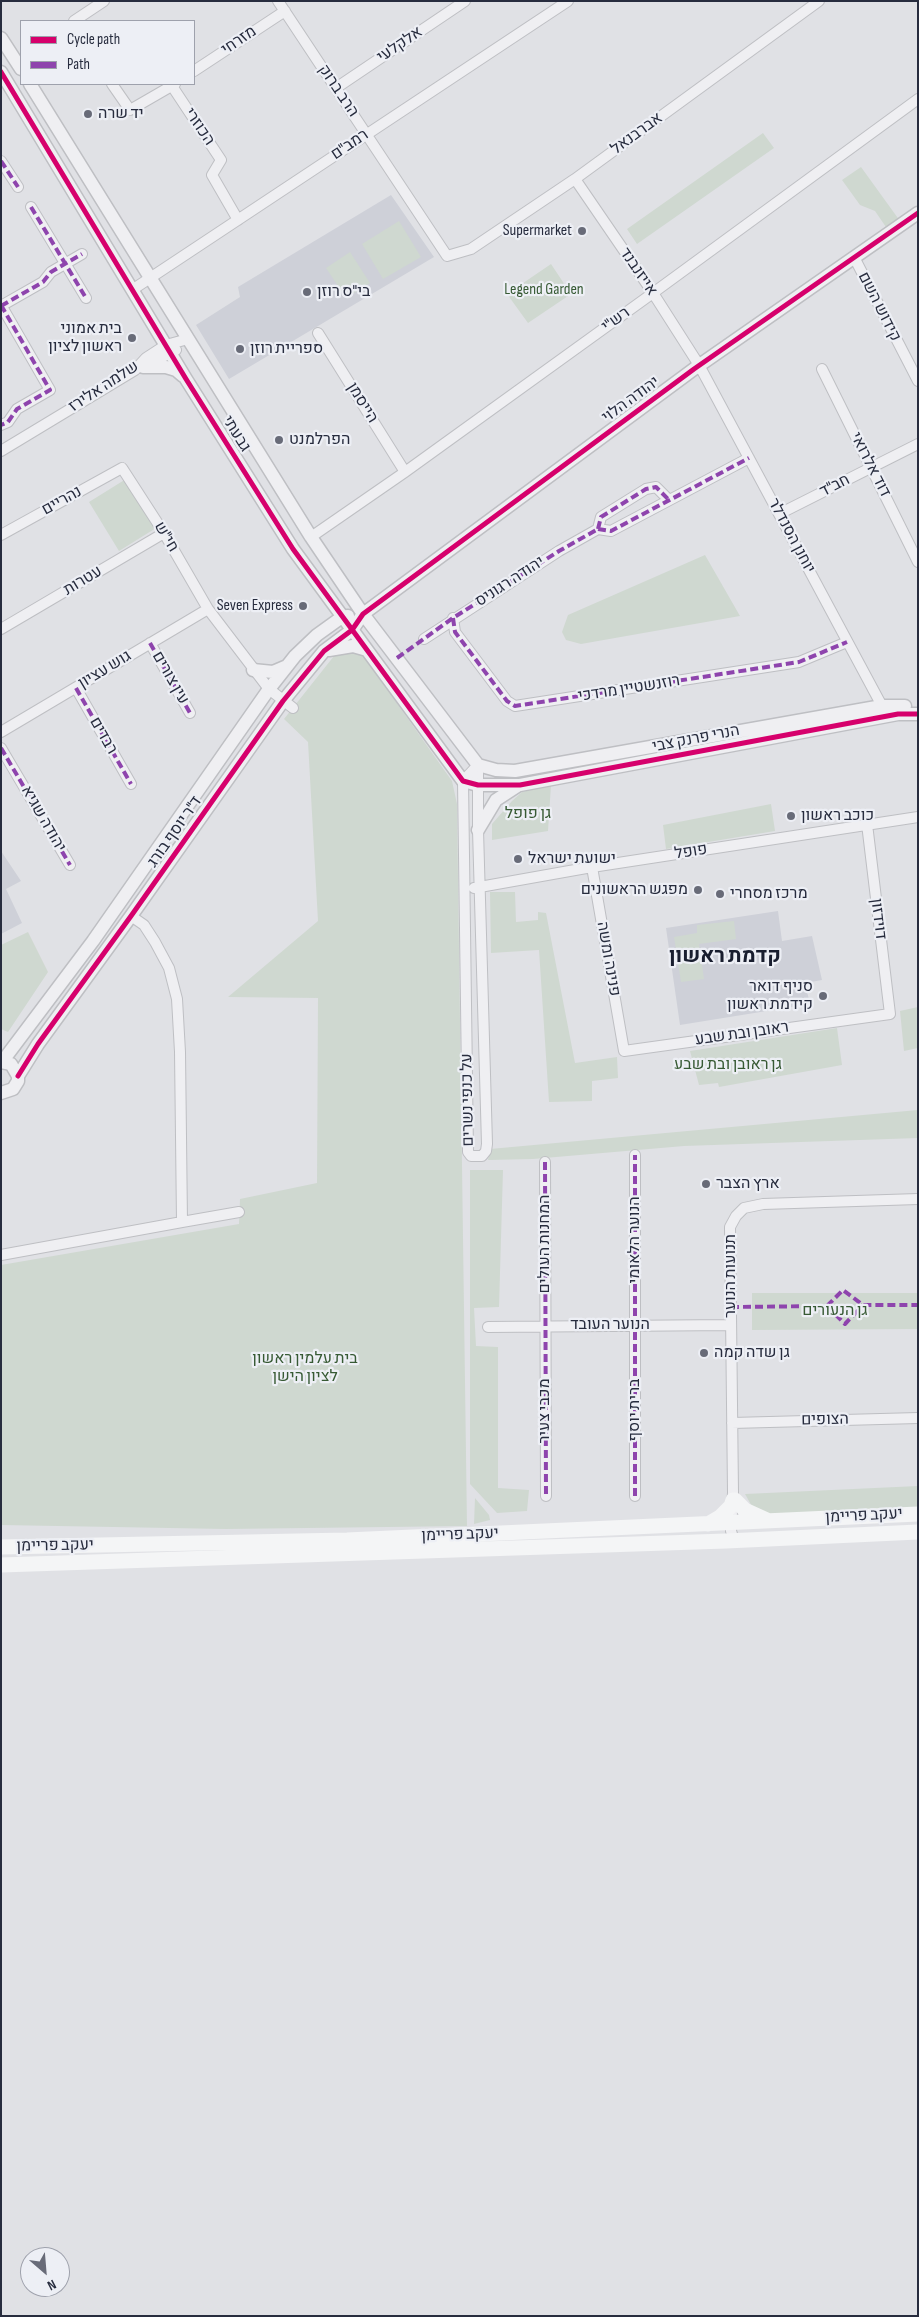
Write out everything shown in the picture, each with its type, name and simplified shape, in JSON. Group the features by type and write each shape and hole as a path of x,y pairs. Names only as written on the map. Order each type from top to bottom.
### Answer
{"main road":[{"path":"734,1497 745,1510 771,1521"},
{"path":"707,1525 720,1517 731,1506 734,1497"},
{"name":"יעקב פריימן","path":"1,1547 347,1540 734,1524 918,1514"},
{"name":"יעקב פריימן","path":"1,1565 918,1532"}],"street":[{"path":"76,20 104,1"},
{"name":"הרב ברוק","path":"278,1 447,256"},
{"path":"444,1 450,11"},
{"name":"אלקלעי","path":"336,88 465,1"},
{"name":"רמב\"ם","path":"132,290 568,1"},
{"name":"אברבנאל","path":"447,256 471,249 575,179 819,1"},
{"name":"מזרחי","path":"195,70 285,11"},
{"path":"1,38 20,63"},
{"name":"גבעתי","path":"1,72 186,379 293,549 463,781"},
{"name":"גבעתי","path":"31,85 311,536 363,614 478,765"},
{"path":"113,85 130,110 174,85"},
{"name":"הכוזרי","path":"174,85 221,160 212,175 238,220"},
{"name":"רש\"י","path":"311,536 405,472 654,293 918,99"},
{"path":"1,161 18,187"},
{"name":"אייזנבנד","path":"575,179 654,293 699,365"},
{"path":"31,207 86,298"},
{"name":"יהודה הלוי","path":"363,614 699,365 855,259 918,213"},
{"path":"1,426 8,422 17,409 50,390 1,305 43,282 51,272 82,254"},
{"name":"קידוש השם","path":"855,259 918,381"},
{"name":"הייסמן","path":"318,333 405,472"},
{"name":"שלמה אלירז","path":"1,451 139,369 146,358 188,339"},
{"name":"יוחנן הסנדלר","path":"699,365 882,706"},
{"path":"139,369 166,366 176,370 186,379"},
{"name":"דוד אלרואי","path":"822,369 918,562"},
{"name":"חב\"ד","path":"779,514 918,444"},
{"name":"יהודה רגוניס","path":"424,639 453,618 559,551 598,529 611,531 668,499 749,458"},
{"name":"חי\"ש","path":"122,468 164,532 208,609 253,670 269,689 288,705"},
{"name":"נהריים","path":"1,535 122,468"},
{"name":"יהודה רגוניס","path":"598,529 601,517 646,489 656,486 668,499"},
{"name":"עטרות","path":"1,629 164,532"},
{"name":"גוש עציון","path":"1,732 208,609"},
{"name":"ד\"ר יוסף בורג","path":"2,1062 93,941 269,689 317,635 342,617 363,614"},
{"name":"ד\"ר יוסף בורג","path":"4,1095 16,1086 18,1076 38,1044 288,705 324,651 352,630 363,614"},
{"name":"רוזנשטיין מרדכי","path":"453,618 455,632 507,701 515,706 799,662 847,642"},
{"name":"עין צורים","path":"150,643 190,713"},
{"path":"324,651 353,646 367,650"},
{"path":"253,670 273,672 289,665"},
{"name":"רבדים","path":"76,688 131,784"},
{"name":"הנרי פרנק צבי","path":"478,765 496,770 516,770 882,706 918,706"},
{"name":"הנרי פרנק צבי","path":"478,785 520,785 898,714 918,714"},
{"name":"יהודה שגיא","path":"1,748 70,864"},
{"path":"478,765 463,781 478,785"},
{"name":"על כנפי נשרים","path":"463,781 468,1152 471,1156 482,1156 486,1151 487,1144 479,887 478,765"},
{"path":"478,830 496,800 520,785"},
{"name":"פופל","path":"465,890 592,867 918,817"},
{"name":"דוידזון","path":"867,824 890,1014"},
{"name":"פנינה ומשה","path":"592,867 624,1051"},
{"path":"131,916 144,925 155,942 169,968 177,999 180,1052 182,1222"},
{"name":"ראובן ובת שבע","path":"624,1051 890,1014"},
{"path":"2,1062 11,1064 18,1076"},
{"name":"הנוער הלאומי","path":"635,1155 635,1325"},
{"name":"המחנות העולים","path":"544,1326 545,1162"},
{"name":"תנועות הנוער","path":"734,1540 730,1227 736,1216 744,1208 763,1204 918,1199"},
{"path":"1,1255 239,1212"},
{"name":"ברית יוסף","path":"635,1325 635,1496"},
{"name":"הנוער העובד","path":"488,1327 731,1325"},
{"name":"מכבי צעיר","path":"544,1326 546,1496"},
{"name":"הצופים","path":"732,1423 918,1418"}],"shaded area":[{"name":"בי\"ס רוזן","path":"391,195 434,257 229,379 196,325 240,297 238,287"},
{"path":"1,851 21,881 6,889 22,923 1,934"},
{"path":"778,911 782,941 812,936 822,980 805,983 810,1004 680,1025 666,928"}],"green space":[{"path":"763,133 774,148 637,244 627,229"},
{"path":"861,167 900,221 888,230 875,211 860,205 842,180"},
{"path":"399,221 421,257 383,279 362,244"},
{"path":"350,252 370,283 346,298 326,268"},
{"name":"Legend Garden","path":"551,264 571,294 528,323 507,294"},
{"path":"126,479 156,528 119,551 89,502"},
{"path":"705,555 740,616 581,644 566,640 562,632 568,615"},
{"name":"בית עלמין ראשון לציון הישן","path":"349,652 362,654 452,781 457,804 467,1526 226,1529 1,1525 1,1265 239,1224 240,1199 317,1183 318,998 228,997 318,921 308,742 284,719 334,656"},
{"name":"גן פופל","path":"551,785 548,831 492,840 492,824 512,801 522,792"},
{"path":"771,804 775,831 666,849 663,825"},
{"path":"490,892 515,892 516,922 538,920 538,912 546,913 575,1063 617,1057 618,1078 592,1081 592,1101 549,1102 539,950 491,953"},
{"path":"734,921 736,939 699,944 704,979 681,982 674,937 697,933 697,925"},
{"path":"28,932 48,972 8,1032 1,1029 1,945"},
{"path":"918,1007 918,1048 904,1051 900,1011"},
{"name":"גן ראובן ובת שבע","path":"837,1028 842,1065 719,1087 718,1083 699,1085 690,1051"},
{"path":"918,1110 918,1138 684,1146 533,1159 488,1160 490,1149"},
{"path":"470,1170 503,1170 499,1307 474,1308 476,1346 498,1347 498,1488 529,1490 527,1511 497,1513 470,1484"},
{"name":"גן הנעורים","path":"752,1293 918,1293 918,1329 752,1330"},
{"path":"918,1486 918,1514 782,1520 754,1510 745,1494"},
{"path":"475,1498 489,1515 490,1520 474,1524"}],"marked path":[{"path":"1,161 18,187"},
{"path":"31,207 86,298"},
{"path":"1,306 43,282 51,272 82,254"},
{"path":"1,305 50,390 17,409 8,422 1,425"},
{"path":"598,529 611,531 749,458"},
{"path":"598,529 601,517 646,489 656,487 668,499"},
{"path":"397,658 453,618 559,551 598,529"},
{"path":"453,618 455,632 507,701 515,706 799,662 847,642"},
{"path":"150,643 190,713"},
{"path":"76,688 131,784"},
{"path":"1,748 70,865"},
{"path":"635,1155 635,1496"},
{"path":"545,1162 546,1496"},
{"path":"731,1307 827,1306 843,1290 863,1305 918,1305"},
{"path":"827,1306 845,1324 863,1305"}],"cycle path":[{"path":"1,72 186,379 293,549 463,781 478,785 520,785 898,714 918,714"},
{"path":"18,1076 38,1044 283,701 324,651 352,630 363,614 694,369 918,213"}],"place":[{"name":"יד שרה","path":"88,114"},
{"name":"Supermarket","path":"582,231"},
{"name":"בי\"ס רוזן","path":"307,292"},
{"name":"בית אמוני ראשון לציון","path":"132,338"},
{"name":"ספריית רוזן","path":"240,349"},
{"name":"הפרלמנט","path":"279,440"},
{"name":"Seven Express","path":"303,606"},
{"name":"כוכב ראשון","path":"791,816"},
{"name":"ישועת ישראל","path":"518,859"},
{"name":"מפגש הראשונים","path":"698,890"},
{"name":"מרכז מסחרי","path":"720,894"},
{"name":"סניף דואר קידמת ראשון","path":"823,996"},
{"name":"ארץ הצבר","path":"706,1184"},
{"name":"גן שדה קמה","path":"704,1353"}],"district":[{"name":"קדמת ראשון","path":"725,957"}]}
